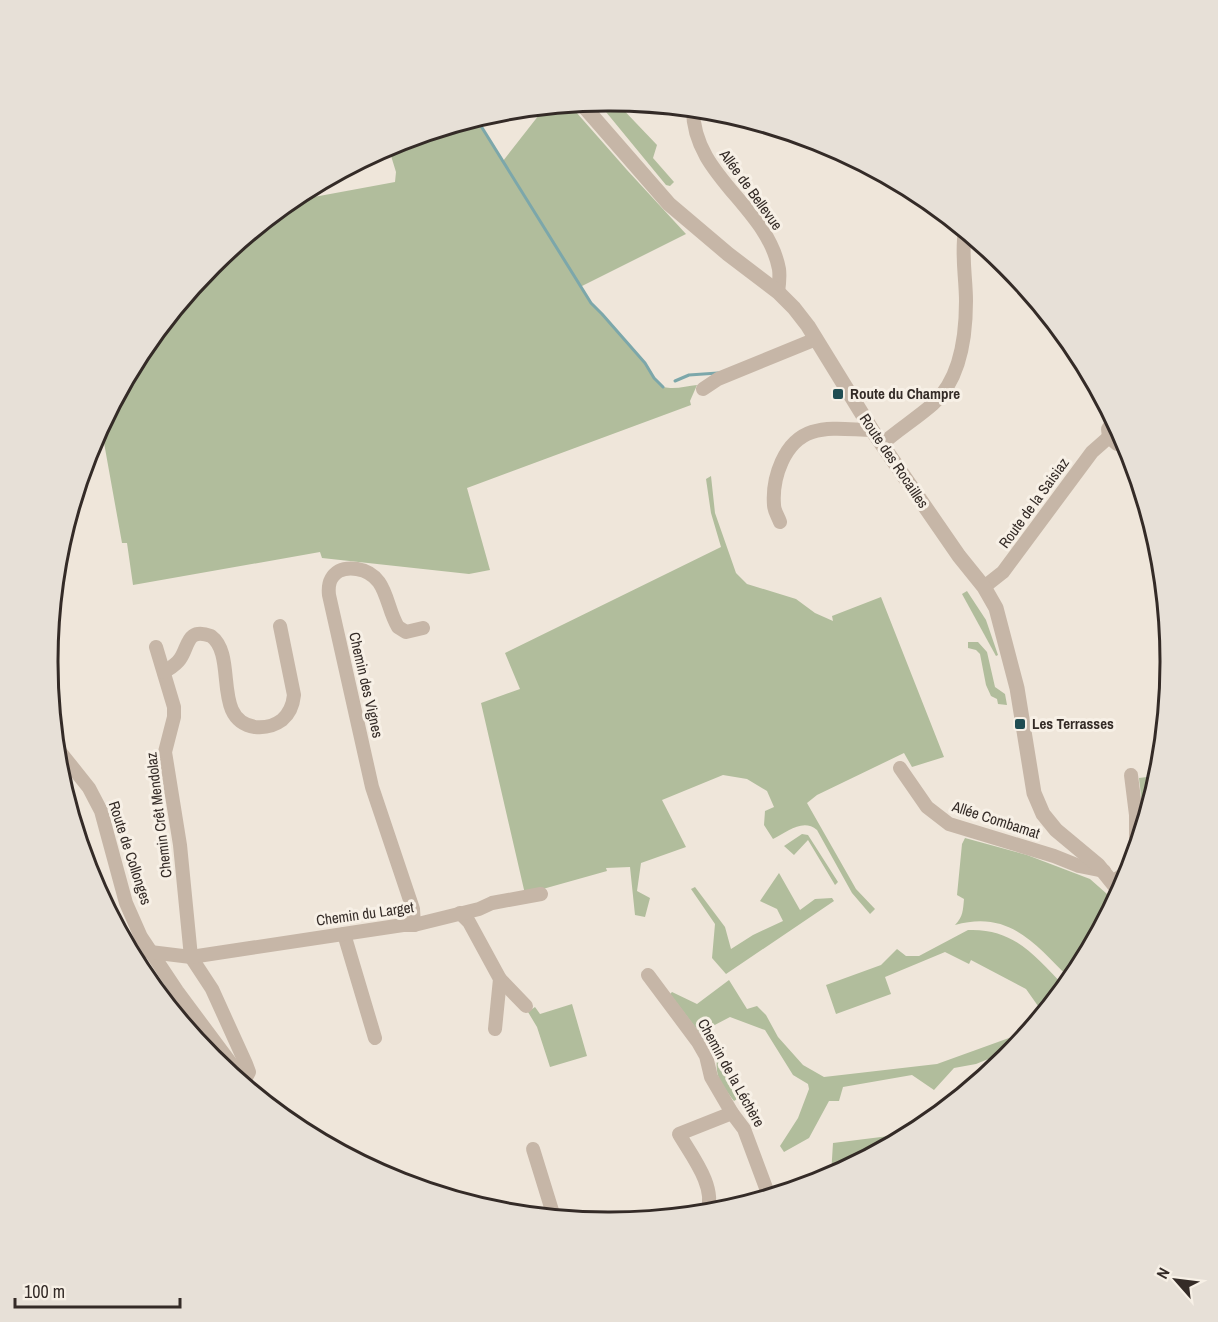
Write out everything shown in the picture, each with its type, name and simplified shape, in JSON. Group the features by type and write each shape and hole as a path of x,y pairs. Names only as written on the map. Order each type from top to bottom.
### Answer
{"street":[{"name":"Route des Rocailles","path":"588,112 669,204 728,254 778,292 794,308 816,339 882,444 959,556 984,587 996,608 1015,678 1037,802 1050,824 1111,880"},
{"name":"Allée de Bellevue","path":"694,117 695,130 704,154 757,221 773,249 779,270 778,292"},
{"path":"882,444 933,404 943,393 955,372 962,348 965,320 965,241"},
{"path":"703,389 718,379 816,339"},
{"path":"1108,429 1109,437 1114,441"},
{"path":"780,522 774,507 776,482 785,454 796,441 819,430 873,430"},
{"name":"Route de la Saisiaz","path":"984,587 1003,572 1092,452 1109,437"},
{"name":"Chemin des Vignes","path":"414,925 413,909 372,787 329,596 330,581 335,574 346,569 367,571 384,588 398,627 406,632 423,628"},
{"path":"164,672 180,659 189,639 199,634 211,636 220,647 230,705 234,714 252,726 272,726 287,715 294,695 280,626"},
{"name":"Chemin Crêt Mendolaz","path":"156,647 174,712 165,752 180,845 191,957"},
{"name":"Route de Collonges","path":"68,762 88,788 100,811 126,903 150,951 225,1055"},
{"name":"Allée Combamat","path":"900,768 918,797 949,824 1054,856 1111,880"},
{"path":"1131,775 1136,819"},
{"name":"Chemin du Larget","path":"150,951 191,957 414,925 479,909 492,903 541,894"},
{"path":"460,913 469,922 500,979 526,1006"},
{"path":"344,934 375,1038"},
{"path":"191,957 212,989 246,1064 248,1077"},
{"name":"Chemin de la Léchère","path":"648,975 698,1041 706,1056 711,1077 732,1113 744,1128 766,1188"},
{"path":"495,1029 500,979"},
{"path":"709,1202 705,1183 679,1134 732,1113"},
{"path":"533,1149 551,1208"}],"green space":[{"path":"605,111 625,111 657,145 653,158 674,182 670,186 666,185"},
{"path":"576,112 686,234 580,287 661,385 680,388 697,385 690,401 691,405 467,488 490,570 469,574 322,558 320,552 133,585 127,543 122,543 104,442 132,386 151,355 195,298 246,247 312,197 395,182 396,172 391,155 398,152 481,126 503,161 539,115"},
{"path":"711,476 715,513 736,573 747,584 796,599 815,613 833,621 832,616 881,597 944,757 912,767 904,753 817,795 807,803 856,889 875,909 870,914 852,893 817,830 806,825 801,826 773,839 764,825 765,811 774,807 767,791 747,779 723,775 662,800 686,847 641,863 637,891 650,898 645,917 635,915 630,867 606,868 607,871 525,894 481,703 520,689 505,653 721,547 711,513 706,479"},
{"path":"967,591 986,620 998,655 996,656 962,594"},
{"path":"968,642 978,642 987,652 995,687 1005,694 1007,705 998,704 997,699 991,696 986,685 980,654 968,648"},
{"path":"1147,777 1142,800 1139,778"},
{"path":"802,834 808,835 838,882 835,885 808,840 794,855 784,846"},
{"path":"965,838 1027,855 1090,879 1107,894 1086,936 1063,972 1033,943 1006,926 991,922 955,925 961,916 964,899 957,895 962,844"},
{"path":"779,873 800,910 815,899 832,898 834,901 726,974 712,958 715,924 691,889 695,887 725,927 731,949 753,935 783,921 777,909 760,901"},
{"path":"968,930 984,931 1011,939 1022,946 1058,980 1038,1006 1026,989 971,960 969,964 945,952 885,977 891,994 836,1014 826,985 881,965 897,949 906,956 919,956"},
{"path":"729,980 747,1009 757,1006 766,1015 778,1037 803,1065 824,1077 937,1064 1010,1038 989,1059 954,1068 934,1090 912,1075 843,1087 839,1101 829,1101 809,1138 784,1152 780,1146 798,1118 809,1089 808,1084 793,1075 765,1030 730,1017 709,1028 710,1043 708,1044 670,994 672,992 697,1004"},
{"path":"572,1004 587,1056 550,1067 537,1027 528,1012 535,1007 540,1014"},
{"path":"720,1056 729,1081 739,1098 734,1101 718,1076 717,1058"},
{"path":"887,1136 832,1165 833,1143"}],"waterway":[{"path":"481,126 591,303 645,363 663,387"},
{"path":"675,381 689,375 718,373"}],"place":[{"name":"Route du Champre","path":"838,394"},
{"name":"Les Terrasses","path":"1020,724"}]}
